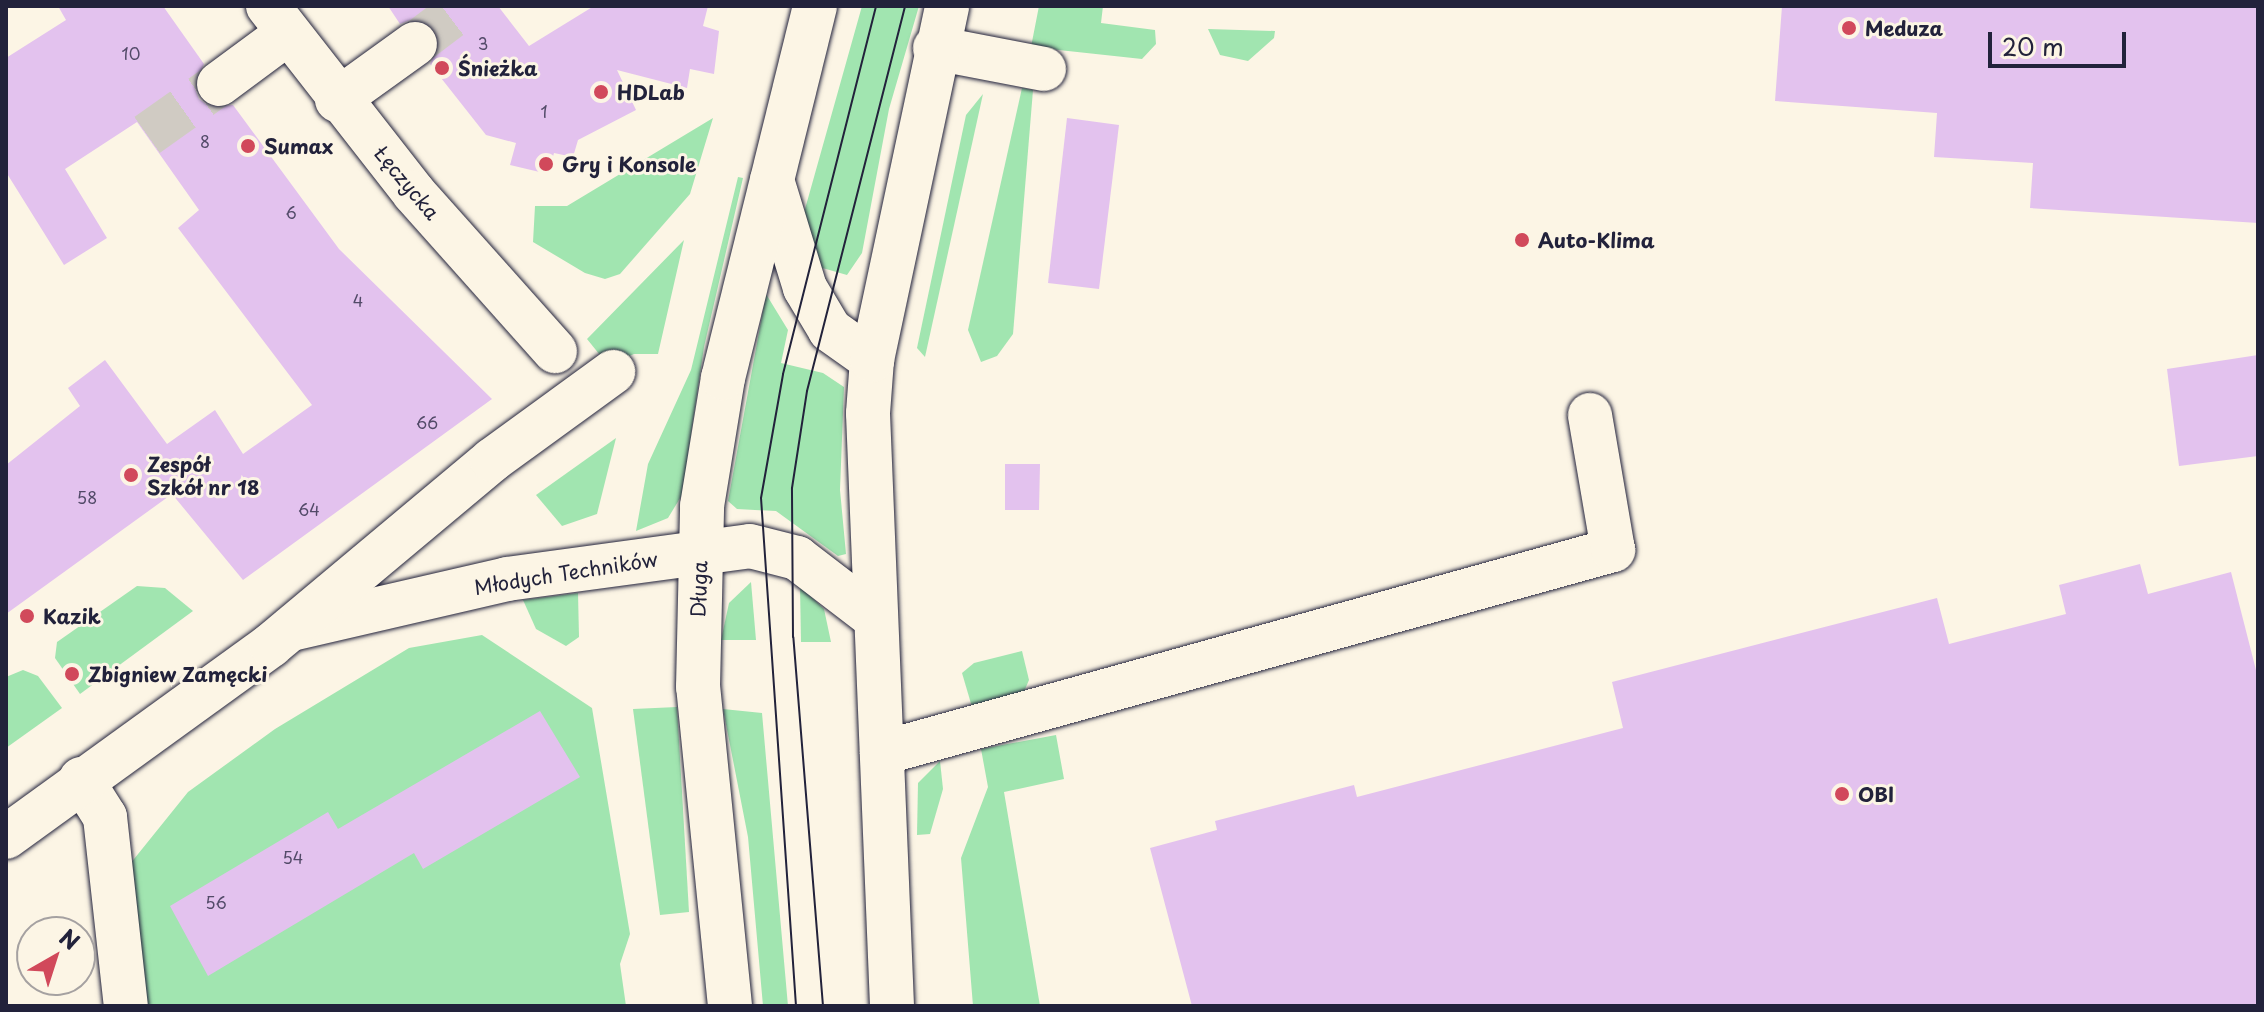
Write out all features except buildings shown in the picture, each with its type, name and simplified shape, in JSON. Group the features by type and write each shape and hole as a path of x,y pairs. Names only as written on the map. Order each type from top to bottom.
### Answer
{"street":[{"name":"Długa","path":"730,1006 698,687 701,552 723,378 815,6"},
{"path":"892,1006 868,502 872,360 935,48 947,6"},
{"path":"219,84 278,20"},
{"name":"Łęczycka","path":"278,20 337,100 555,351"},
{"path":"337,100 415,44"},
{"path":"935,48 1044,69"},
{"path":"772,179 805,288 830,330 872,360"},
{"name":"Młodych Techników","path":"6,837 289,629 492,460 613,372"},
{"path":"882,753 1613,550 1590,415"},
{"name":"Młodych Techników","path":"289,629 507,579 750,546 797,558 874,617"},
{"path":"81,779 105,817 126,1006"}],"green space":[{"path":"862,6 919,6 889,109 862,253 847,275 805,263 798,234"},
{"path":"1039,6 1103,6 1101,23 1155,30 1156,44 1142,59 1031,47"},
{"path":"1208,29 1275,31 1274,38 1248,61 1220,55"},
{"path":"1022,88 1033,90 1013,334 997,356 981,362 968,330"},
{"path":"983,94 925,357 917,348 966,115"},
{"path":"713,118 690,194 620,274 605,279 585,273 533,242 535,206 567,206"},
{"path":"738,177 743,178 704,347 682,495 668,518 636,531 648,464 691,370"},
{"path":"684,240 658,354 634,354 608,365 587,339"},
{"path":"766,294 788,330 781,363 823,373 844,387 840,490 846,554 838,556 776,511 737,509 728,501"},
{"path":"616,438 597,514 562,526 536,495"},
{"path":"751,582 756,640 721,640 729,603"},
{"path":"137,586 165,588 193,611 80,694 55,658 57,642"},
{"path":"800,586 824,609 831,642 801,642"},
{"path":"578,593 579,637 566,646 536,629 523,600"},
{"path":"482,635 592,708 630,934 620,964 626,1006 142,1006 130,864 188,792 275,729 409,648"},
{"path":"1022,651 1029,680 1023,694 972,707 962,673 974,663"},
{"path":"23,670 38,676 62,708 6,748 6,677"},
{"path":"677,707 689,912 660,915 633,709"},
{"path":"723,709 762,713 788,1006 763,1006 748,837"},
{"path":"1056,735 1064,779 1004,792 1040,1006 973,1006 961,858 988,787 981,749"},
{"path":"940,761 943,789 930,834 917,835 918,783"}],"tunnel":[{"path":"415,44 465,6"},
{"path":"147,135 219,84"}],"tram line":[{"path":"796,1006 761,498 783,374 876,6"},
{"path":"823,1006 793,637 792,488 807,391 905,6"}],"place":[{"name":"Meduza","path":"1849,28"},
{"name":"Śnieżka","path":"442,68"},
{"name":"HDLab","path":"601,92"},
{"name":"Sumax","path":"248,146"},
{"name":"Gry i Konsole","path":"546,164"},
{"name":"Auto-Klima","path":"1522,240"},
{"name":"Zespół Szkół nr 18","path":"131,475"},
{"name":"Kazik","path":"27,616"},
{"name":"Zbigniew Zamęcki","path":"72,674"},
{"name":"OBI","path":"1842,794"}]}
